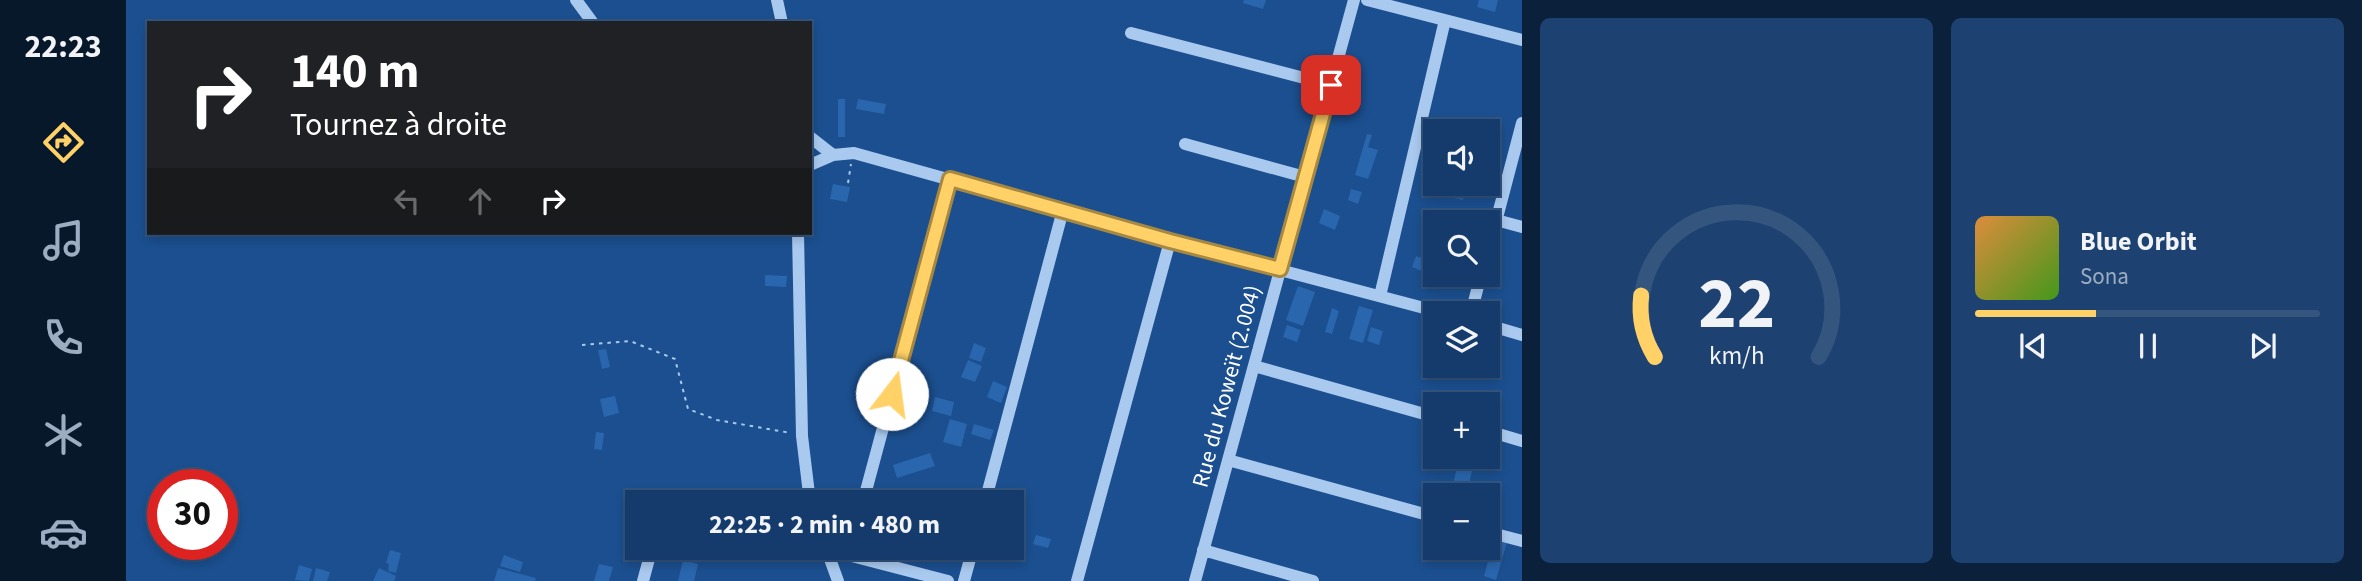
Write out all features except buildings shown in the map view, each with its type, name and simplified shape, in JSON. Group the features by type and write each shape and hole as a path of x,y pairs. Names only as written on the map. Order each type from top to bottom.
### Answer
{"street":[{"path":"576,0 592,21"},
{"path":"777,0 782,21"},
{"name":"Rue du Koweït (2.004)","path":"1195,581 1354,0"},
{"path":"1367,0 1522,40"},
{"path":"1380,296 1444,20"},
{"path":"1131,33 1331,85"},
{"path":"1499,210 1522,123"},
{"path":"812,139 833,155"},
{"path":"1185,144 1306,177"},
{"path":"812,164 833,155 854,153 1423,308"},
{"path":"866,490 950,179"},
{"path":"988,490 1063,210"},
{"path":"1500,221 1522,226"},
{"path":"798,235 802,436 809,490"},
{"path":"1077,581 1170,241"},
{"path":"1500,329 1522,335"},
{"path":"1254,366 1423,414"},
{"path":"1500,435 1522,441"},
{"path":"1228,460 1423,514"},
{"path":"1500,535 1522,541"},
{"path":"1203,550 1313,581"},
{"path":"643,581 649,560"},
{"path":"830,560 840,581"},
{"path":"840,581 846,560"},
{"path":"879,560 948,581"},
{"path":"964,581 970,560"}],"path":[{"path":"848,183 854,153"},
{"path":"582,345 626,340 653,350 677,361 688,409 717,420 802,436"}],"route":[{"path":"892,394 950,179 1280,269 1331,85"}]}
